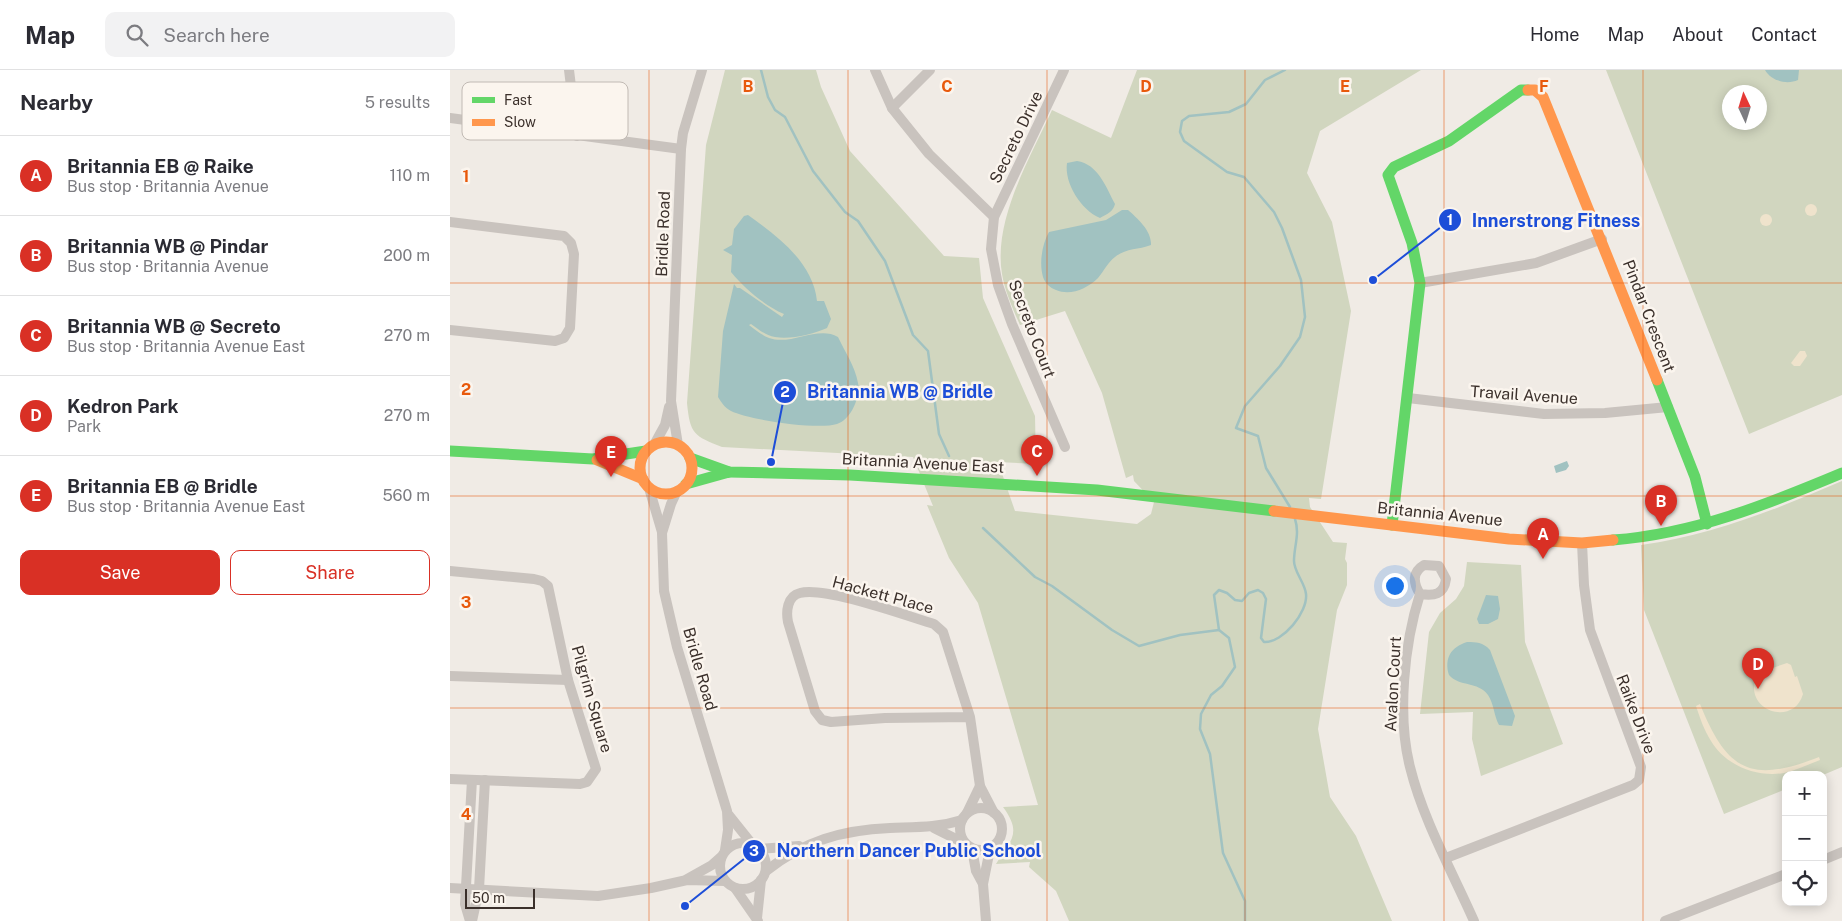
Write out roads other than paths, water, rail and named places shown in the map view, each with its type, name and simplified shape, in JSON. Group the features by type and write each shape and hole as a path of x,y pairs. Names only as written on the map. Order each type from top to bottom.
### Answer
{"street":[{"name":"Bridle Road","path":"650,448 665,425 671,401 683,133 702,70"},
{"path":"874,70 892,108 929,154 994,217"},
{"path":"892,108 930,70"},
{"name":"Secreto Drive","path":"994,217 1064,70"},
{"name":"Pindar Crescent","path":"1392,525 1420,283 1412,243 1389,182 1391,171 1401,163 1449,141 1521,90 1535,90 1543,97 1602,239 1695,477 1707,524"},
{"path":"609,140 682,149"},
{"name":"Secreto Court","path":"994,217 991,249 998,286 1015,333 1065,447"},
{"path":"450,222 564,236 571,244 574,254 570,328 564,338 555,341 450,330"},
{"path":"1420,283 1536,262 1602,239"},
{"name":"Travail Avenue","path":"1408,398 1544,414 1605,413 1668,407"},
{"name":"Bridle Road","path":"671,401 678,445"},
{"path":"450,451 593,459 650,448 666,442 678,445 690,458 692,470 682,487 662,493 624,470 593,459"},
{"path":"646,484 641,462 650,448"},
{"name":"Britannia Avenue East","path":"690,458 729,472 850,475 1062,487 1144,495"},
{"name":"Britannia Avenue East","path":"682,487 729,472"},
{"name":"Britannia Avenue","path":"1144,495 1509,539 1582,542 1623,540 1707,524 1766,505 1842,473"},
{"name":"Bridle Road","path":"646,484 662,533"},
{"name":"Bridle Road","path":"682,487 671,504 662,533 661,568 668,614 727,811 738,830 755,846"},
{"name":"Raike Drive","path":"1446,858 1633,785 1641,774 1641,767 1590,630 1584,585 1582,542"},
{"name":"Pilgrim Square","path":"450,571 534,579 542,581 548,586 568,680 595,759 596,769 594,776 580,784 450,779"},
{"name":"Hackett Place","path":"970,717 885,718 831,722 822,720 815,711 788,622 786,613 791,599 800,593 833,595 937,626 947,638 970,717 980,786 994,813"},
{"name":"Avalon Court","path":"1420,594 1413,619 1407,662 1404,720 1406,746 1416,790 1474,921"},
{"path":"450,676 568,680"},
{"path":"471,921 465,904 472,780"},
{"path":"471,921 479,889 485,780"},
{"path":"980,786 964,817 960,833 968,846 976,871 983,884"},
{"path":"766,870 803,846 825,838 852,832 889,828 934,828 982,808 994,813 1001,824 1002,831 998,842 990,848 980,851 934,828"},
{"name":"Bridle Road","path":"723,854 728,830 727,811"},
{"path":"687,880 712,865 737,843 755,846 803,846"},
{"path":"755,846 766,861 766,870 761,880 758,920"},
{"path":"986,921 983,884 990,848"},
{"path":"1827,858 1842,852"},
{"path":"723,854 720,872 725,881 735,888 758,920"},
{"path":"1665,921 1782,876"},
{"path":"450,888 598,896 625,893 687,880 725,881"},
{"path":"735,888 750,888 761,880"}],"water":[{"path":"1765,70 1799,70 1798,80 1780,81 1771,77"},
{"path":"1077,161 1096,171 1115,204 1111,211 1100,218 1086,209 1071,187 1068,179 1067,163"},
{"path":"1122,210 1128,210 1143,225 1151,240 1151,245 1119,254 1110,261 1094,282 1084,288 1073,292 1061,292 1048,285 1043,277 1041,260 1049,232 1106,220"},
{"path":"748,215 782,241 801,262 809,274 817,301 824,301 831,319 827,328 788,338 772,336 751,324 749,325 766,337 777,340 822,333 838,337 855,371 859,388 851,413 842,422 828,426 815,426 752,418 731,411 718,397 723,331 734,284 737,288 740,288 782,317 784,314 762,301 736,278 731,272 732,255 723,250 732,245 734,229 744,216"},
{"path":"1567,461 1569,466 1566,470 1556,473 1554,466"},
{"path":"1486,595 1498,596 1500,609 1498,619 1488,624 1479,624 1477,619"},
{"path":"1467,642 1482,644 1490,650 1515,716 1512,726 1499,725 1490,699 1484,691 1453,679 1449,675 1447,663 1450,654 1461,644"}],"waterway":[{"path":"761,70 768,97 775,110 785,117 813,171 845,212 858,221 885,261 913,335 928,351 939,434 949,456"},
{"path":"1285,70 1265,80 1246,104 1229,112 1189,116 1182,121 1180,132 1184,141 1227,172 1244,177 1274,212 1282,228 1301,280 1305,317 1300,337 1280,366 1245,406 1236,428 1258,436 1266,468 1290,507"},
{"path":"1245,921 1245,901 1223,853 1210,754 1200,729 1201,714 1211,695 1222,686 1235,667 1229,638 1219,630 1214,595 1219,590 1227,593 1235,600 1242,601 1249,593 1258,590 1263,593 1266,599 1261,638 1264,642 1271,641 1286,632 1299,617 1306,601 1305,590 1294,565 1297,530 1295,519"},
{"path":"983,528 1035,577 1052,586 1112,630 1139,646 1180,635 1219,630"}],"place":[{"name":"Innerstrong Fitness","path":"1373,280"},
{"name":"Britannia WB @ Bridle","path":"771,462"},
{"name":"Britannia WB @ Secreto","path":"1037,476"},
{"name":"Britannia EB @ Bridle","path":"611,477"},
{"name":"Britannia WB @ Pindar","path":"1661,526"},
{"name":"Britannia EB @ Raike","path":"1543,559"},
{"name":"Kedron Park","path":"1758,689"},
{"name":"Northern Dancer Public School","path":"685,906"}]}
